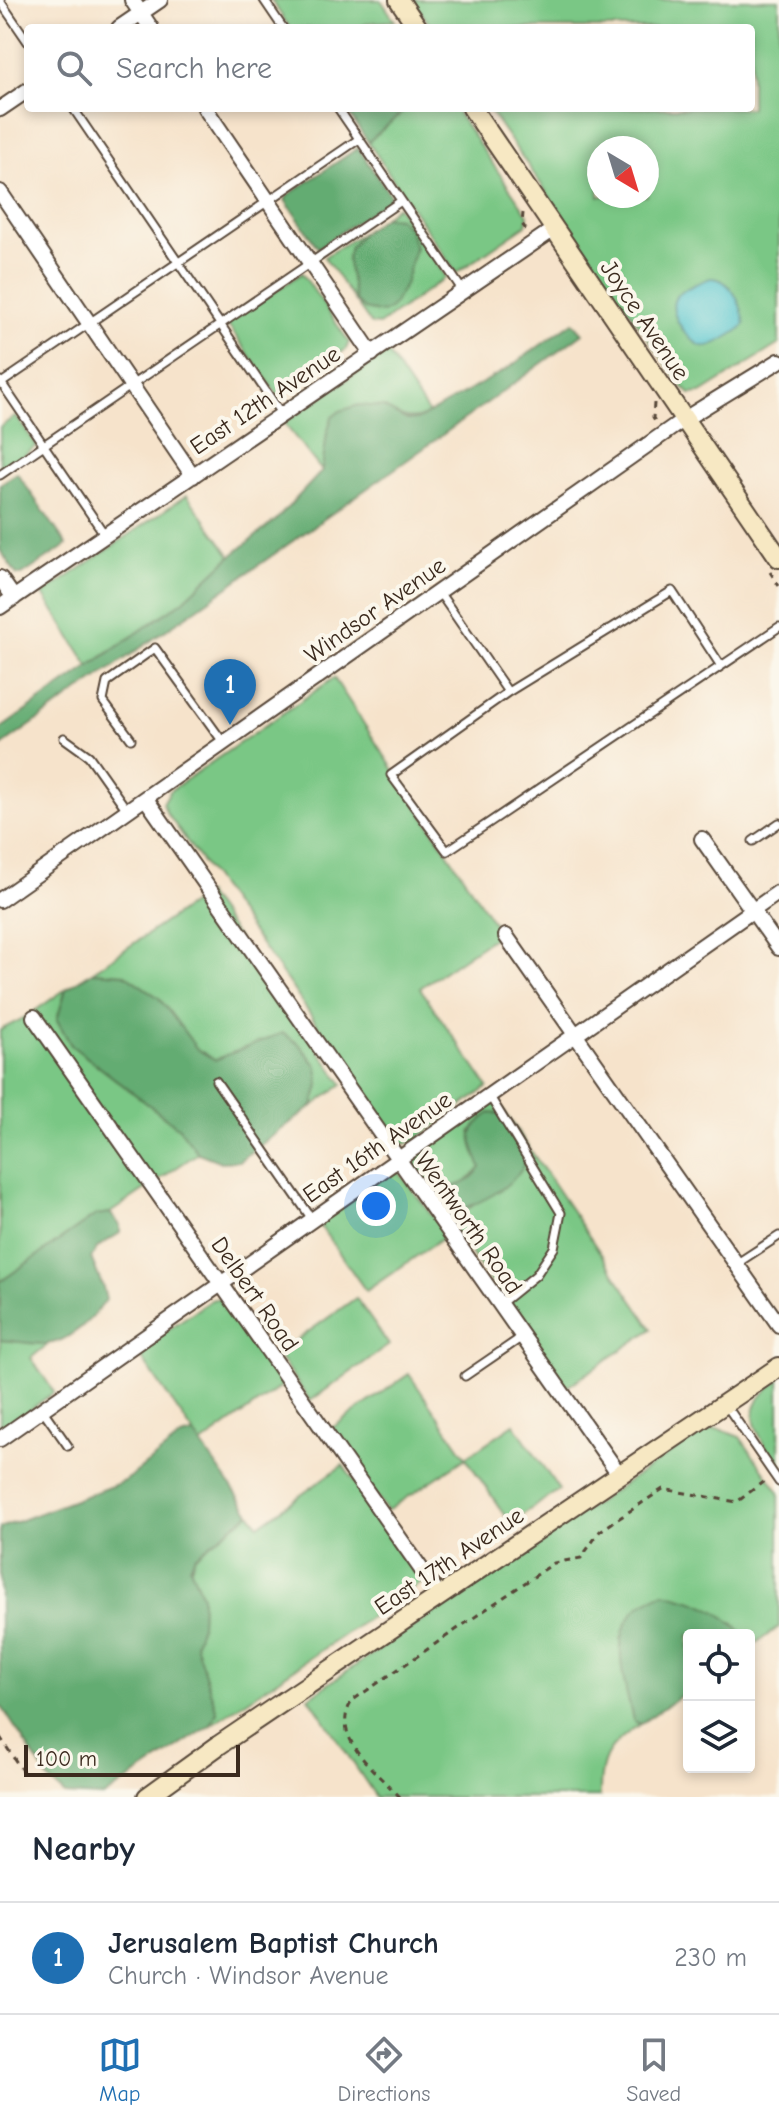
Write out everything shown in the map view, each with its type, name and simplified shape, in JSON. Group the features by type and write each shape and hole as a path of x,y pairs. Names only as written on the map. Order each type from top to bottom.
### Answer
{"street":[{"path":"132,0 148,24"},
{"path":"125,24 160,0"},
{"path":"399,0 415,24"},
{"path":"0,109 24,93"},
{"path":"208,112 372,354"},
{"name":"Joyce Avenue","path":"475,112 683,420 775,566"},
{"path":"0,192 193,476"},
{"name":"East 12th Avenue","path":"0,607 554,229"},
{"name":"Windsor Avenue","path":"0,900 683,420 779,361"},
{"path":"0,578 14,598"},
{"name":"Wentworth Road","path":"146,799 619,1474"},
{"path":"702,839 779,948"},
{"name":"East 16th Avenue","path":"0,1439 779,892"},
{"path":"506,936 779,1325"},
{"name":"Delbert Road","path":"34,1017 440,1596"},
{"name":"East 17th Avenue","path":"147,1797 219,1745 779,1367"}],"lane":[{"path":"264,0 280,24"},
{"path":"0,1 24,36"},
{"path":"76,112 282,415"},
{"path":"341,112 463,292"},
{"path":"105,536 0,383 359,139"},
{"path":"0,475 401,201"},
{"path":"721,666 672,591 508,692 391,775 447,851 779,627"},
{"path":"439,592 508,692"},
{"path":"131,739 103,701 107,682 155,648 224,744"},
{"path":"64,738 89,756 129,812"},
{"path":"753,841 779,823"},
{"path":"216,1081 312,1219"},
{"path":"489,1095 561,1213 554,1248 536,1275 500,1304"},
{"path":"736,1264 779,1236"},
{"path":"465,1376 522,1337"},
{"path":"725,1404 779,1482"},
{"path":"42,1409 68,1446"}],"path":[{"path":"524,209 522,224 534,243"},
{"path":"646,392 655,405 653,418 662,435"},
{"path":"775,566 779,586"},
{"path":"400,1797 352,1745 345,1720 347,1708 353,1700 554,1563 581,1558 600,1531 663,1489 737,1502 773,1474"},
{"path":"0,1737 23,1772"}],"green space":[{"path":"271,0 381,0 395,21 365,24 287,24"},
{"path":"413,0 779,0 779,344 701,393 690,394 491,112 755,112 755,24 429,24"},
{"path":"348,112 402,112 368,142"},
{"path":"402,112 457,112 528,215 526,225 456,273 368,142"},
{"path":"358,148 390,195 389,199 318,248 285,200"},
{"path":"397,206 446,277 379,325 371,324 324,257 362,233 350,248 410,230 399,218 384,217"},
{"path":"384,217 399,218 410,230 415,248 405,285 391,308 382,313 364,309 355,300 347,258 350,248 362,233"},
{"path":"302,273 349,342 346,349 279,397 227,324"},
{"path":"573,322 583,333 0,747 0,729 183,601 231,556 276,520 322,471 327,433 332,417 340,411 359,405 383,407 407,420 417,420 507,369"},
{"path":"387,352 429,414 405,418 383,407 327,433 322,471 284,423"},
{"path":"16,416 37,446 0,472 0,427"},
{"path":"17,473 67,545 22,575 17,575 0,550 0,484"},
{"path":"187,495 231,556 183,601 89,666 43,594"},
{"path":"334,678 500,933 420,988 488,1087 414,1141 405,1144 397,1142 166,812 163,803 170,791"},
{"path":"206,894 343,1084 313,1106 319,1085 300,1045 283,1033 215,1060 197,1049 159,998 124,974 92,972"},
{"path":"92,972 124,974 159,998 197,1049 215,1060 282,1033 300,1045 317,1066 319,1085 313,1106 239,1161 221,1162 198,1153 179,1128 71,1045 57,1020 66,989"},
{"path":"66,989 57,1020 71,1045 179,1128 198,1153 110,1213 96,1215 0,1282 0,1030 26,1017"},
{"path":"495,1097 506,1114 486,1117 471,1132 481,1168 464,1184 448,1187 436,1202 416,1172 418,1152"},
{"path":"490,1113 506,1114 529,1148 526,1161 519,1173 498,1192 445,1215 436,1202 439,1197 469,1180 481,1168 472,1138 476,1126"},
{"path":"529,1148 652,1329 564,1389 445,1215 471,1207 528,1159"},
{"path":"399,1172 447,1235 366,1291 320,1226 324,1219 388,1174"},
{"path":"110,1213 120,1225 120,1233 98,1247 91,1258 106,1300 94,1314 80,1328 54,1343 0,1340 0,1282 96,1215"},
{"path":"219,1298 228,1304 286,1383 201,1444 137,1351 211,1300"},
{"path":"356,1298 389,1345 310,1401 277,1354"},
{"path":"0,1340 48,1344 31,1358 54,1392 0,1432"},
{"path":"409,1374 466,1457 514,1424 559,1490 510,1523 466,1458 387,1511 329,1430"},
{"path":"779,1380 779,1466 758,1432 754,1411 766,1390"},
{"path":"719,1429 740,1437 779,1492 779,1627 755,1644 755,1629 738,1629 733,1623 621,1638 623,1676 633,1720 640,1724 613,1746 608,1754 601,1772 600,1797 376,1797 309,1697 704,1430"},
{"path":"194,1434 250,1513 195,1556 190,1567 202,1596 201,1625 195,1643 217,1712 211,1725 103,1797 65,1795 49,1780 0,1704 0,1528 125,1481 181,1437"},
{"path":"343,1465 422,1582 211,1725 217,1712 195,1643 201,1625 202,1596 190,1572 195,1556 250,1513 259,1525"},
{"path":"664,1593 686,1599 726,1618 738,1629 683,1629 683,1694 640,1724 633,1720 621,1652 625,1626 635,1610"}],"water":[{"path":"711,278 730,288 745,324 725,339 702,346 690,338 679,324 673,309 677,296"}],"place":[{"name":"Jerusalem Baptist Church","path":"230,725"}]}
